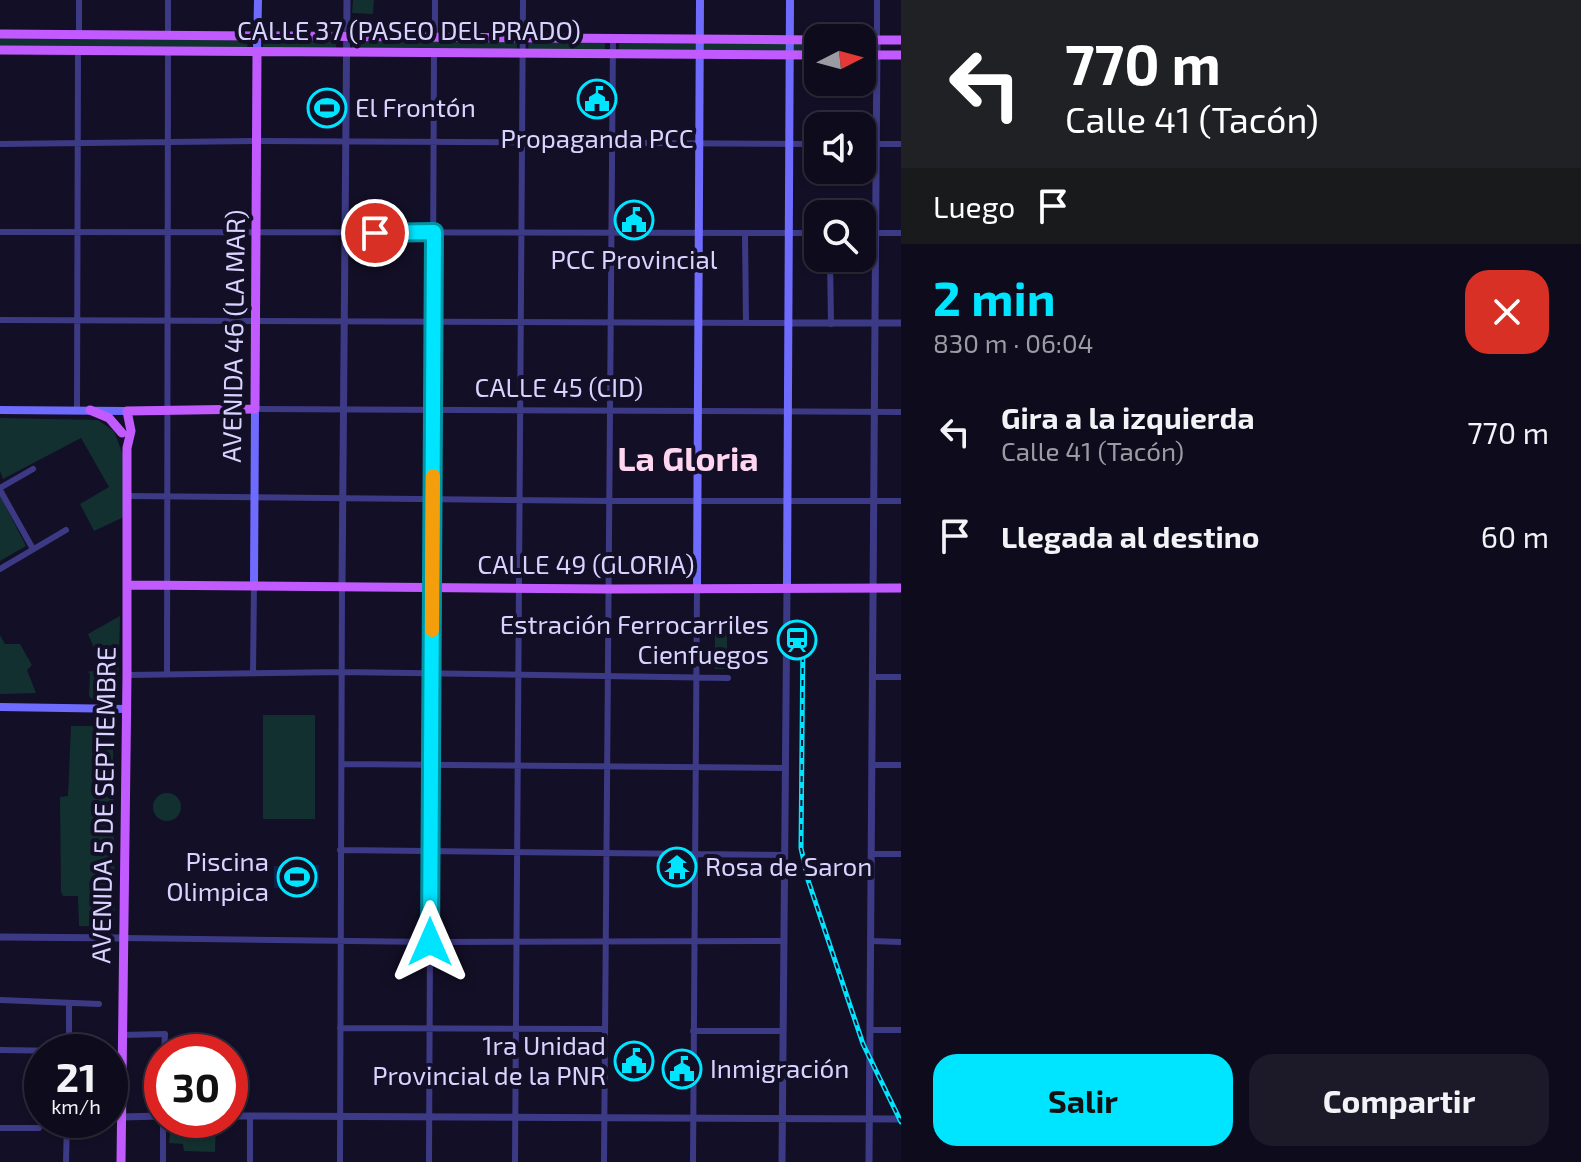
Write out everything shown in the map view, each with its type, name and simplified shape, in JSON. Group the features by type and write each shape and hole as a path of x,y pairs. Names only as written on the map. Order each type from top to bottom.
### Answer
{"main road":[{"name":"AVENIDA 46 (LA MAR)","path":"254,584 258,0"},
{"path":"697,588 700,0"},
{"path":"787,588 790,0"},
{"name":"CALLE 37 (PASEO DEL PRADO)","path":"0,34 804,40"},
{"path":"877,40 901,40"},
{"name":"CALLE 37 (PASEO DEL PRADO)","path":"0,50 804,55"},
{"path":"876,55 901,55"},
{"name":"CALLE 45 (CID)","path":"127,411 255,409"},
{"path":"0,410 127,411"},
{"path":"90,410 109,418 127,432 152,411"},
{"name":"AVENIDA 5 DE SEPTIEMBRE","path":"122,1034 128,603 127,411"},
{"path":"128,567 137,578 148,584"},
{"path":"128,603 135,591 148,584"},
{"name":"CALLE 49 (GLORIA)","path":"128,585 901,588"},
{"path":"102,709 127,692"},
{"path":"0,707 127,709"},
{"path":"102,709 116,716 127,728"},
{"name":"AVENIDA 5 DE SEPTIEMBRE","path":"121,1138 121,1162"}],"street":[{"path":"79,0 79,34"},
{"path":"168,0 168,34"},
{"path":"340,1162 347,0"},
{"path":"435,0 435,36"},
{"path":"515,1162 523,0"},
{"path":"876,55 877,0"},
{"path":"604,1162 613,38"},
{"path":"77,410 78,50"},
{"path":"167,674 168,52"},
{"path":"429,1162 434,52"},
{"path":"0,144 258,141 804,144"},
{"path":"876,144 901,144"},
{"path":"0,232 804,233"},
{"path":"876,233 901,233"},
{"path":"745,234 746,323"},
{"path":"830,272 831,324"},
{"path":"869,1162 876,272"},
{"path":"0,320 901,323"},
{"name":"CALLE 45 (CID)","path":"255,409 901,412"},
{"path":"33,469 0,489 33,549"},
{"path":"128,496 520,501 901,501"},
{"path":"0,569 66,530"},
{"name":"AVENIDA 46 (LA MAR)","path":"253,673 254,584"},
{"path":"693,1162 697,588"},
{"path":"782,1162 787,588"},
{"path":"127,675 342,672 728,678"},
{"path":"873,677 901,677"},
{"path":"342,764 785,768"},
{"path":"873,765 901,765"},
{"path":"340,850 784,855"},
{"path":"871,854 901,854"},
{"path":"0,937 430,942 784,941"},
{"path":"871,941 901,942"},
{"path":"0,1000 99,1004"},
{"path":"69,1003 69,1034"},
{"path":"340,1028 605,1029"},
{"path":"870,1030 901,1030"},
{"path":"693,1031 783,1031"},
{"path":"0,1050 24,1050"},
{"path":"250,1162 250,1116 901,1119"},
{"path":"0,1128 24,1128"},
{"path":"66,1162 67,1138"},
{"path":"163,1138 163,1162"}],"green space":[{"path":"353,0 374,0 373,14 352,13"},
{"path":"0,37 248,38 247,49 0,47"},
{"path":"263,38 336,39 336,49 263,49"},
{"path":"352,39 517,40 517,50 352,49"},
{"path":"529,40 605,41 605,51 528,50"},
{"path":"619,41 804,43 804,52 619,51"},
{"path":"0,418 98,420 114,431 123,455 124,517 94,531 80,504 109,487 81,438 3,479 0,471"},
{"path":"0,495 26,546 0,561"},
{"path":"120,616 118,694 106,702 95,702 89,696 90,673 87,672 103,669 88,634"},
{"path":"715,631 727,631 727,669 715,669"},
{"path":"0,635 5,644 20,644 32,665 27,670 36,693 0,694"},
{"path":"263,715 315,715 315,819 263,819"},
{"path":"71,726 96,726 96,746 113,746 115,927 79,926 78,896 63,896 61,892 60,797 68,796"},
{"path":"167,793 177,797 181,807 177,817 167,821 157,817 153,807 157,797"},
{"path":"170,1138 216,1138 215,1152 184,1151 183,1144 169,1143"}],"water":[{"name":"Piscina Olimpica","path":"319,865 319,888 274,888 274,866"}],"railway":[{"path":"803,632 801,848 808,880 863,1044 901,1122"}],"slow traffic":[{"path":"432,630 433,476"}],"place":[{"name":"Propaganda PCC","path":"597,99"},
{"name":"El Frontón","path":"327,108"},
{"name":"PCC Provincial","path":"634,220"},
{"name":"Estración Ferrocarriles Cienfuegos","path":"797,640"},
{"name":"Rosa de Saron","path":"677,867"},
{"name":"Piscina Olimpica","path":"297,877"},
{"name":"1ra Unidad Provincial de la PNR","path":"634,1061"},
{"name":"Inmigración","path":"682,1069"}],"district":[{"name":"La Gloria","path":"688,459"}],"route":[{"path":"375,233 434,232 430,942"}]}
